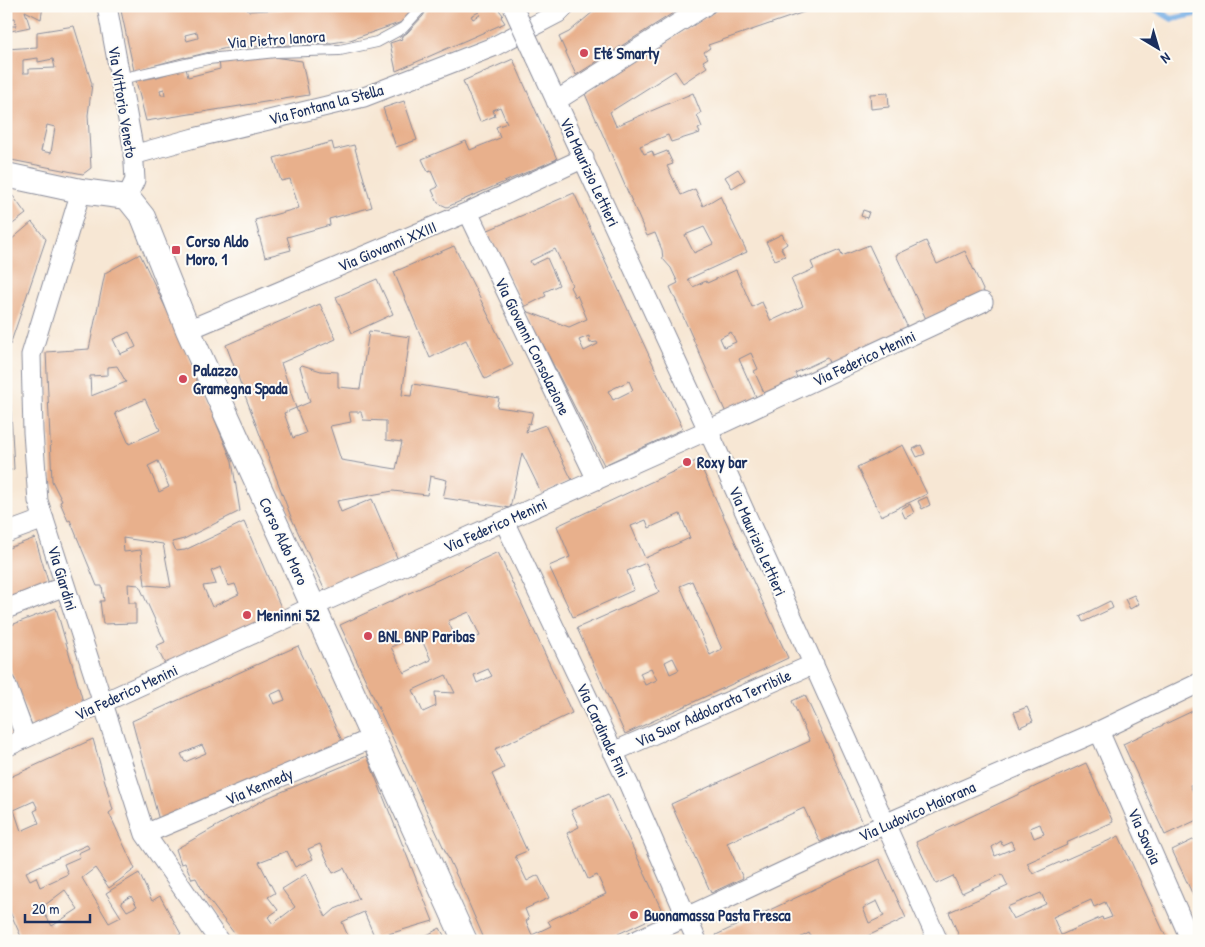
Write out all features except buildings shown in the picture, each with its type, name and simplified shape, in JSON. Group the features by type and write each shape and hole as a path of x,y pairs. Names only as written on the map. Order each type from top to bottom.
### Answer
{"street":[{"path":"92,6 111,32"},
{"name":"Via Vittorio Veneto","path":"107,6 133,155 135,180 127,197"},
{"name":"Via Maurizio Lettieri","path":"512,6 584,158 708,430 938,941"},
{"name":"Via Fontana la Stella","path":"133,155 194,138 364,97 493,47 558,13 565,6"},
{"path":"556,100 705,6"},
{"name":"Via Giovanni XXIII","path":"188,330 468,212 584,158"},
{"path":"6,175 127,197"},
{"name":"Via Giardini","path":"81,190 31,355 32,432 38,501 145,834 219,941"},
{"name":"Corso Aldo Moro","path":"127,197 143,217 188,330 465,941"},
{"name":"Via Giovanni Consolazione","path":"468,212 597,480"},
{"name":"Via Federico Menini","path":"6,747 314,606 708,430 983,302"},
{"path":"6,533 44,519"},
{"name":"Via Cardinale Fini","path":"504,521 613,752 697,941"},
{"path":"6,609 65,586"},
{"name":"Via Suor Addolorata Terribile","path":"613,752 814,664"},
{"name":"Via Ludovico Maiorana","path":"635,941 885,824 1099,731 1199,683"},
{"path":"6,684 26,738"},
{"name":"Via Savoia","path":"1099,731 1191,941"},
{"name":"Via Kennedy","path":"145,834 373,738"}],"lane":[{"name":"Via Pietro Ianora","path":"120,79 208,58 276,52 340,50 377,42 403,28 423,6"}],"waterway":[{"path":"1150,6 1172,19 1199,13"}],"place":[{"name":"Eté Smarty","path":"584,53"},
{"name":"Corso Aldo Moro, 1","path":"176,250"},
{"name":"Palazzo Gramegna Spada","path":"183,379"},
{"name":"Roxy bar","path":"687,462"},
{"name":"Meninni 52","path":"247,615"},
{"name":"BNL BNP Paribas","path":"368,636"},
{"name":"Buonamassa Pasta Fresca","path":"634,915"}]}
